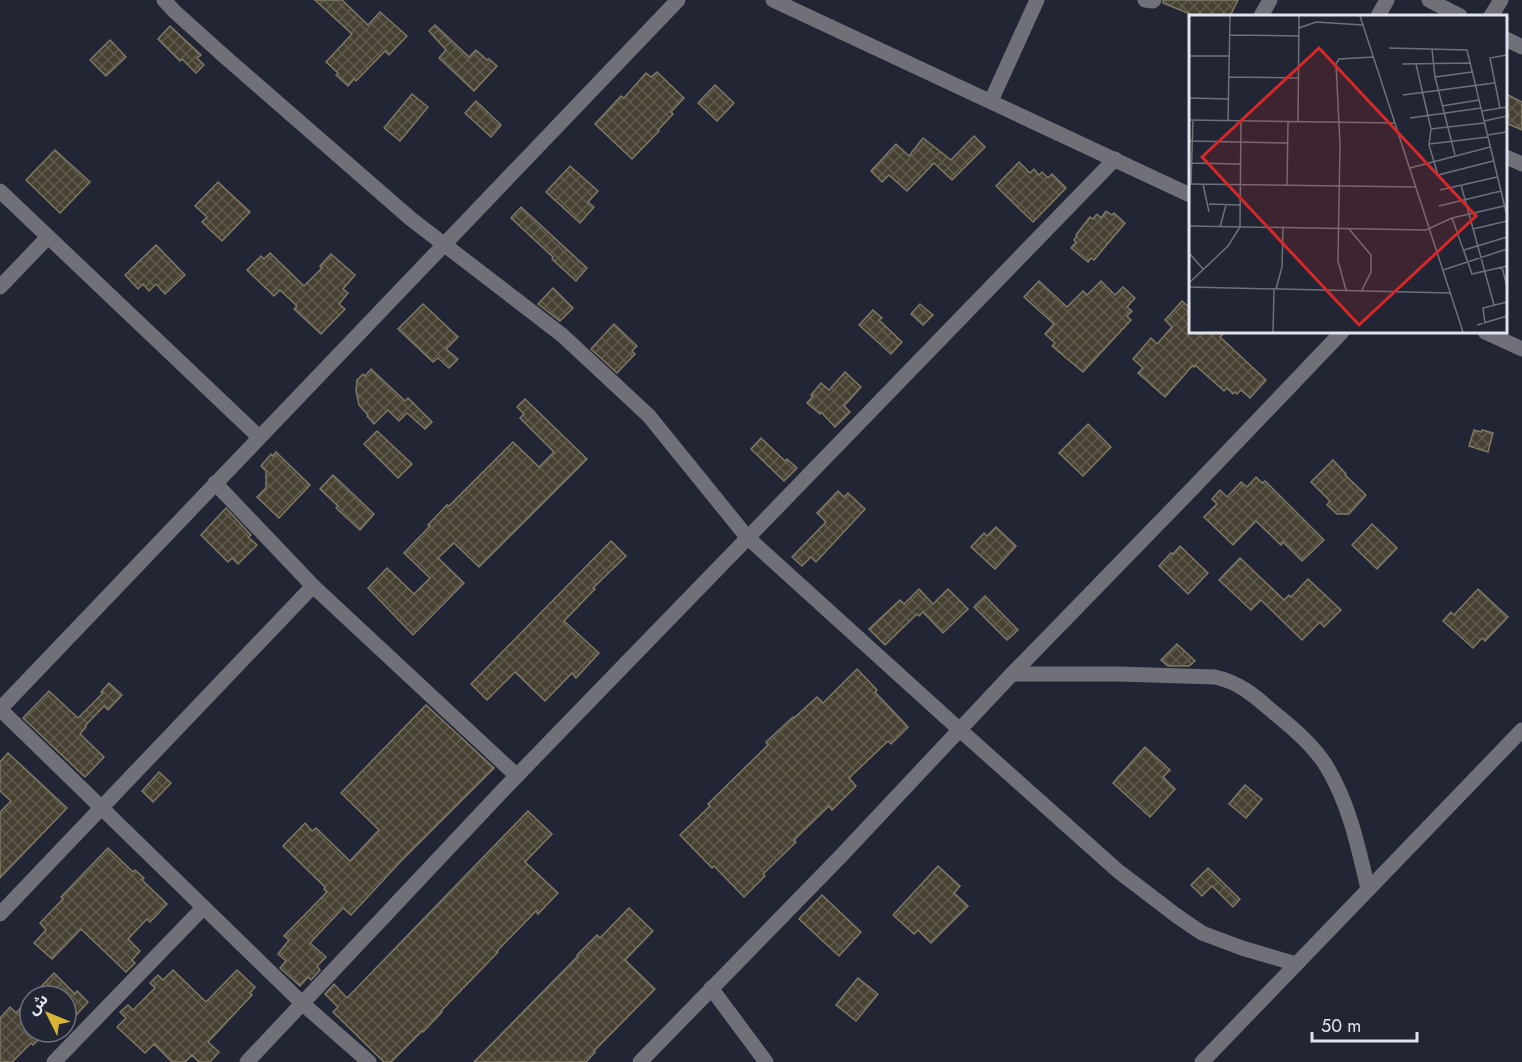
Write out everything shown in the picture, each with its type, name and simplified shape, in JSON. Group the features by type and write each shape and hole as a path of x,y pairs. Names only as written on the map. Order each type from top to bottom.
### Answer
{"street":[{"path":"164,0 411,219 562,334 649,416 747,537 1118,871 1202,933 1296,964"},
{"path":"369,1062 303,1004 0,709 678,0"},
{"path":"773,0 1189,194"},
{"path":"991,101 1036,0"},
{"path":"1145,0 1154,0"},
{"path":"1262,15 1270,0"},
{"path":"1379,15 1387,0"},
{"path":"1429,0 1458,15"},
{"path":"1492,15 1501,0"},
{"path":"1507,39 1522,46"},
{"path":"1507,158 1522,164"},
{"path":"247,1062 517,776 1115,159"},
{"path":"0,191 259,437"},
{"path":"0,287 48,237"},
{"path":"640,1062 840,857 1012,674 1341,333"},
{"path":"1487,333 1522,349"},
{"path":"214,483 313,586 517,776"},
{"path":"0,914 313,586"},
{"path":"1012,674 1215,677 1240,686 1282,719 1311,746 1324,763 1347,809 1368,889"},
{"path":"1202,1062 1522,730"},
{"path":"54,1062 203,908"},
{"path":"711,988 766,1062"}],"building":[{"path":"315,0 342,0 368,25 380,12 407,36 389,55 385,51 356,81 354,79 348,86 326,62 352,34"},
{"path":"1163,0 1238,0 1230,15 1193,15 1163,3"},
{"path":"435,25 469,57 476,50 497,66 474,91 439,58 446,50 429,31"},
{"path":"170,26 201,55 197,58 204,65 196,73 158,39"},
{"path":"110,40 126,57 106,76 90,60"},
{"path":"657,72 684,98 671,112 673,114 659,131 632,159 595,124 621,96 624,98 646,73 651,77"},
{"path":"715,85 734,103 717,121 698,103"},
{"path":"412,94 428,107 400,141 384,128"},
{"path":"1507,94 1522,102 1522,130 1507,123 1509,114 1507,113"},
{"path":"476,101 501,125 491,137 465,113"},
{"path":"974,136 985,147 952,180 934,163 907,191 889,175 882,182 871,171 896,144 909,156 923,138 951,160"},
{"path":"55,150 90,182 60,213 26,180"},
{"path":"1019,162 1030,173 1034,169 1039,175 1042,172 1048,178 1052,174 1066,188 1033,222 996,186"},
{"path":"570,166 598,191 588,202 594,207 580,223 546,192"},
{"path":"218,182 250,212 222,241 202,222 207,217 195,206"},
{"path":"521,207 587,268 576,281 511,218"},
{"path":"1106,211 1112,215 1114,213 1125,223 1094,260 1091,258 1088,262 1071,248 1076,242 1074,240 1076,235 1090,217 1093,219 1097,214 1101,218"},
{"path":"156,245 185,275 165,294 156,284 149,291 143,284 138,289 125,275"},
{"path":"270,253 304,286 322,268 320,266 331,254 355,275 343,289 348,293 339,304 345,309 321,334 294,309 297,306 280,290 274,296 247,270 261,256 264,259"},
{"path":"1039,281 1067,307 1083,291 1087,295 1101,281 1115,295 1123,287 1135,298 1127,307 1132,311 1127,316 1131,320 1083,372 1052,346 1055,343 1045,334 1054,324 1024,297"},
{"path":"553,288 573,308 560,321 538,304"},
{"path":"1182,301 1189,307 1189,333 1224,333 1220,337 1266,380 1250,398 1241,390 1237,394 1235,392 1233,394 1227,388 1224,391 1195,365 1165,397 1138,373 1143,368 1133,359 1151,338 1157,344 1172,327 1165,320"},
{"path":"423,304 458,337 446,349 458,359 449,368 438,358 433,362 398,329"},
{"path":"920,304 933,315 923,325 911,314"},
{"path":"873,310 882,318 879,320 902,342 891,354 859,325"},
{"path":"614,324 637,346 632,351 635,354 617,373 591,349"},
{"path":"371,369 405,401 408,398 432,422 425,429 407,413 399,421 388,410 374,424 359,405 356,391 357,380"},
{"path":"845,372 861,387 844,406 850,412 835,427 821,412 820,414 807,403 821,383 829,390"},
{"path":"525,399 587,459 479,567 454,543 438,558 464,583 413,635 368,588 387,568 414,594 430,578 404,553 447,505 449,506 513,442 539,467 554,452 520,418 524,414 517,407"},
{"path":"1088,424 1111,447 1083,476 1059,453"},
{"path":"1474,430 1493,433 1488,452 1469,446"},
{"path":"377,431 412,464 398,478 364,444"},
{"path":"761,438 785,461 787,459 797,468 784,481 751,449"},
{"path":"276,452 310,485 279,518 257,497 266,488 266,471 261,466 271,454 273,456"},
{"path":"1333,460 1366,495 1349,514 1337,514 1327,505 1330,501 1311,482"},
{"path":"333,475 374,514 360,530 336,508 338,506 320,489"},
{"path":"1256,477 1262,483 1265,481 1324,540 1302,561 1283,542 1281,545 1256,521 1233,545 1204,517 1217,504 1212,499 1220,490 1227,497 1241,482 1247,487"},
{"path":"838,491 844,497 848,493 865,509 816,562 811,557 802,566 792,557 826,522 817,513"},
{"path":"226,508 251,535 248,537 257,545 238,564 232,558 228,562 201,535"},
{"path":"1372,524 1397,548 1377,569 1352,545"},
{"path":"996,527 1016,546 995,569 971,547 984,533 987,536"},
{"path":"611,541 626,556 564,621 599,653 576,678 572,673 545,701 515,672 487,700 471,684"},
{"path":"1180,546 1208,573 1188,594 1159,566"},
{"path":"1240,558 1284,600 1289,595 1291,597 1308,579 1341,610 1324,627 1320,622 1302,640 1261,600 1251,610 1219,580"},
{"path":"919,589 933,604 948,589 968,609 943,633 923,612 919,616 917,614 885,645 869,629 900,600 904,604"},
{"path":"1478,589 1508,617 1485,641 1482,638 1473,648 1443,621 1451,612 1454,615"},
{"path":"985,596 1018,630 1007,640 974,607"},
{"path":"1177,644 1195,661 1189,666 1168,666 1161,660"},
{"path":"857,669 908,727 891,744 888,741 849,778 856,786 832,810 829,806 794,840 796,842 763,874 765,876 744,897 680,835 768,745 766,742 817,697 823,703"},
{"path":"109,683 122,695 108,710 104,706 80,734 104,757 85,777 23,718 49,691 78,718 103,693 101,692"},
{"path":"426,705 494,768 401,861 351,915 343,908 310,943 326,957 317,966 320,970 311,980 308,977 300,986 280,968 286,961 278,954 289,940 284,936 327,892 325,887 283,846 305,823 312,831 316,828 350,861 379,830 341,793"},
{"path":"1145,747 1170,770 1163,777 1175,789 1150,817 1113,783"},
{"path":"8,753 67,808 0,878 0,812 11,801 0,791 0,762"},
{"path":"159,772 171,783 153,802 142,791"},
{"path":"1245,785 1262,799 1246,818 1229,804"},
{"path":"528,811 552,834 525,862 558,893 538,914 536,911 497,951 423,1032 391,1062 384,1062 333,1012 338,1007 325,994 334,984 347,998"},
{"path":"108,848 133,872 135,870 144,878 142,880 167,904 150,922 147,919 128,939 140,951 132,960 135,963 126,972 81,929 52,959 34,943 46,930 40,923 63,899 61,897"},
{"path":"938,866 960,886 954,893 968,906 931,943 918,930 914,934 893,915"},
{"path":"1208,868 1240,899 1233,907 1212,886 1202,896 1191,885"},
{"path":"822,895 861,932 839,956 799,919"},
{"path":"629,908 653,931 625,960 655,989 586,1062 474,1062 597,935 600,938"},
{"path":"173,970 206,1002 237,970 255,987 250,993 252,995 208,1042 219,1052 210,1062 199,1062 192,1055 185,1062 172,1062 154,1044 145,1053 117,1027 126,1018 120,1012 128,1005 133,1010 155,988 150,983 158,975 163,980"},
{"path":"54,973 65,984 43,984"},
{"path":"858,978 878,994 856,1021 836,1005"},
{"path":"78,992 88,1002 78,1013"},
{"path":"10,1007 16,1013 18,1011 18,1044 30,1044 12,1062 0,1062 0,1018"}]}
